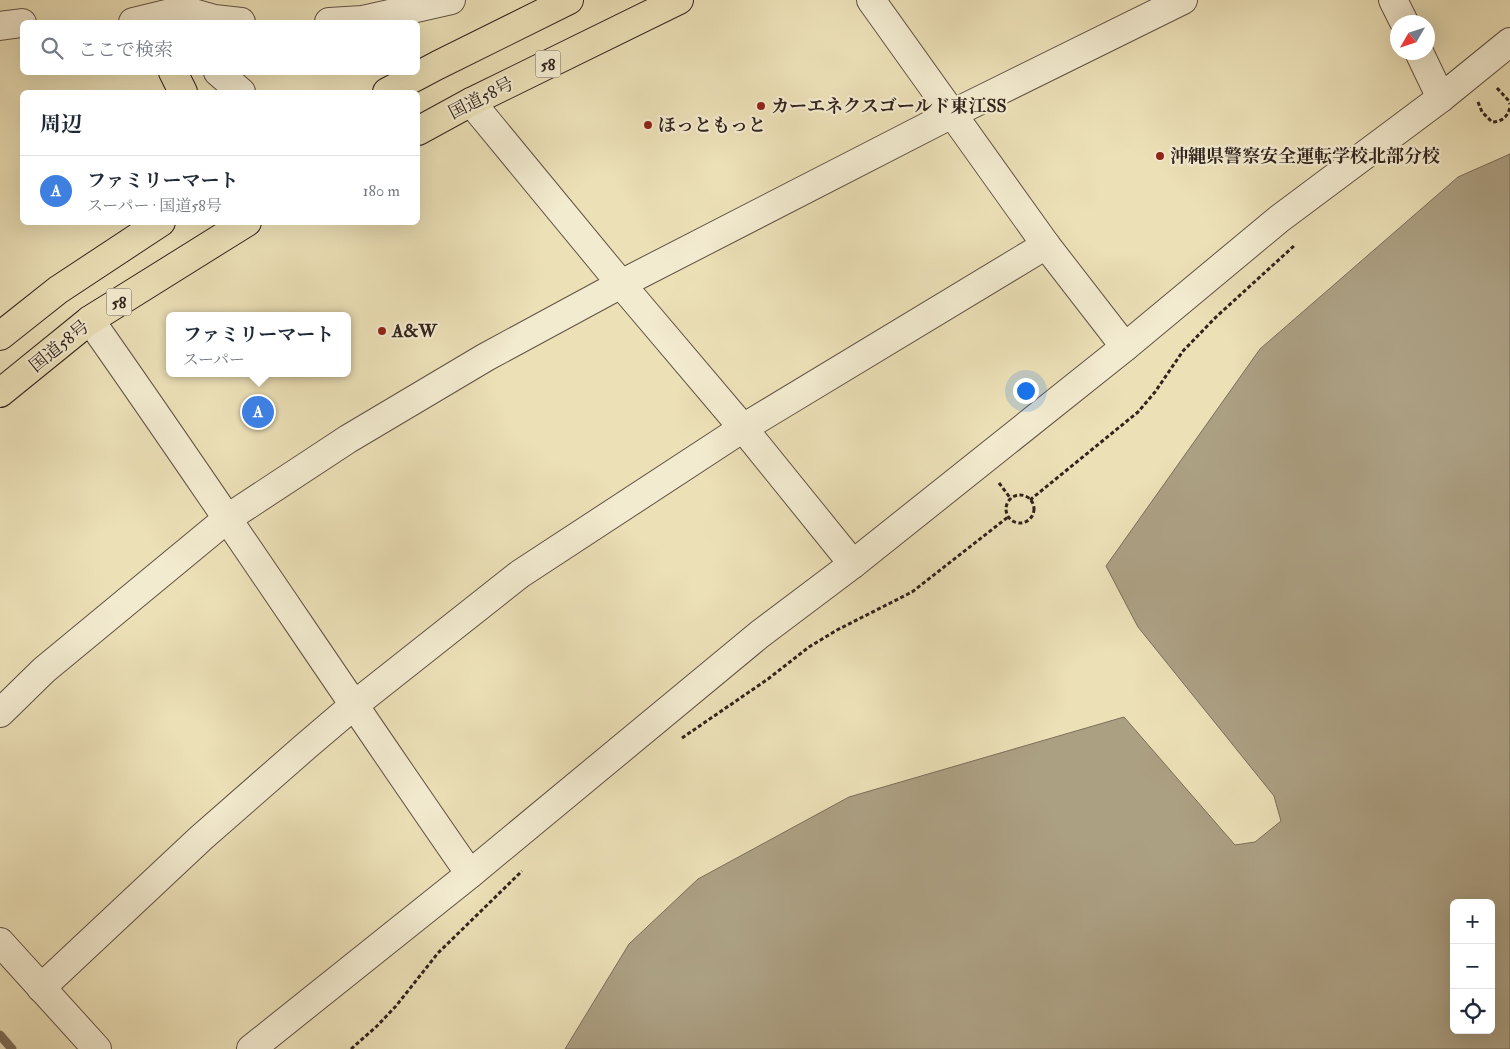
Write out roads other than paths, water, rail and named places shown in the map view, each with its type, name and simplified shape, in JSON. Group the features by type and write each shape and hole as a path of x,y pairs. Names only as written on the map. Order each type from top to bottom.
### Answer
{"highway":[{"path":"420,75 569,0"},
{"name":"国道58号","path":"420,130 471,102 679,0"},
{"path":"175,75 182,90"},
{"path":"391,90 419,75"},
{"path":"58,290 96,246 122,225"},
{"name":"58","path":"0,336 58,290 156,225"},
{"name":"国道58号","path":"0,393 90,320 242,225"}],"street":[{"path":"363,20 450,0"},
{"path":"871,0 1046,245 1125,347"},
{"path":"0,713 44,670 228,518 356,434 486,357 621,284 952,114 1183,0"},
{"path":"1393,0 1400,15"},
{"path":"141,20 183,10 228,20"},
{"path":"0,26 20,24"},
{"path":"251,1049 470,874 760,634 853,564 1125,347 1279,219 1441,98 1510,42"},
{"path":"1423,60 1441,98"},
{"path":"221,75 239,90"},
{"path":"471,102 743,428 853,564"},
{"path":"41,988 201,838 353,706 520,574 743,428 1046,245"},
{"path":"90,320 228,518 353,706 470,874"},
{"path":"0,942 97,1049"}],"waterway":[{"path":"0,1035 12,1049"}],"place":[{"name":"カーエネクスゴールド東江SS","path":"761,106"},
{"name":"ほっともっと","path":"648,125"},
{"name":"沖縄県警察安全運転学校北部分校","path":"1160,156"},
{"name":"A&W","path":"382,331"},
{"name":"ファミリーマート","path":"258,412"}]}
